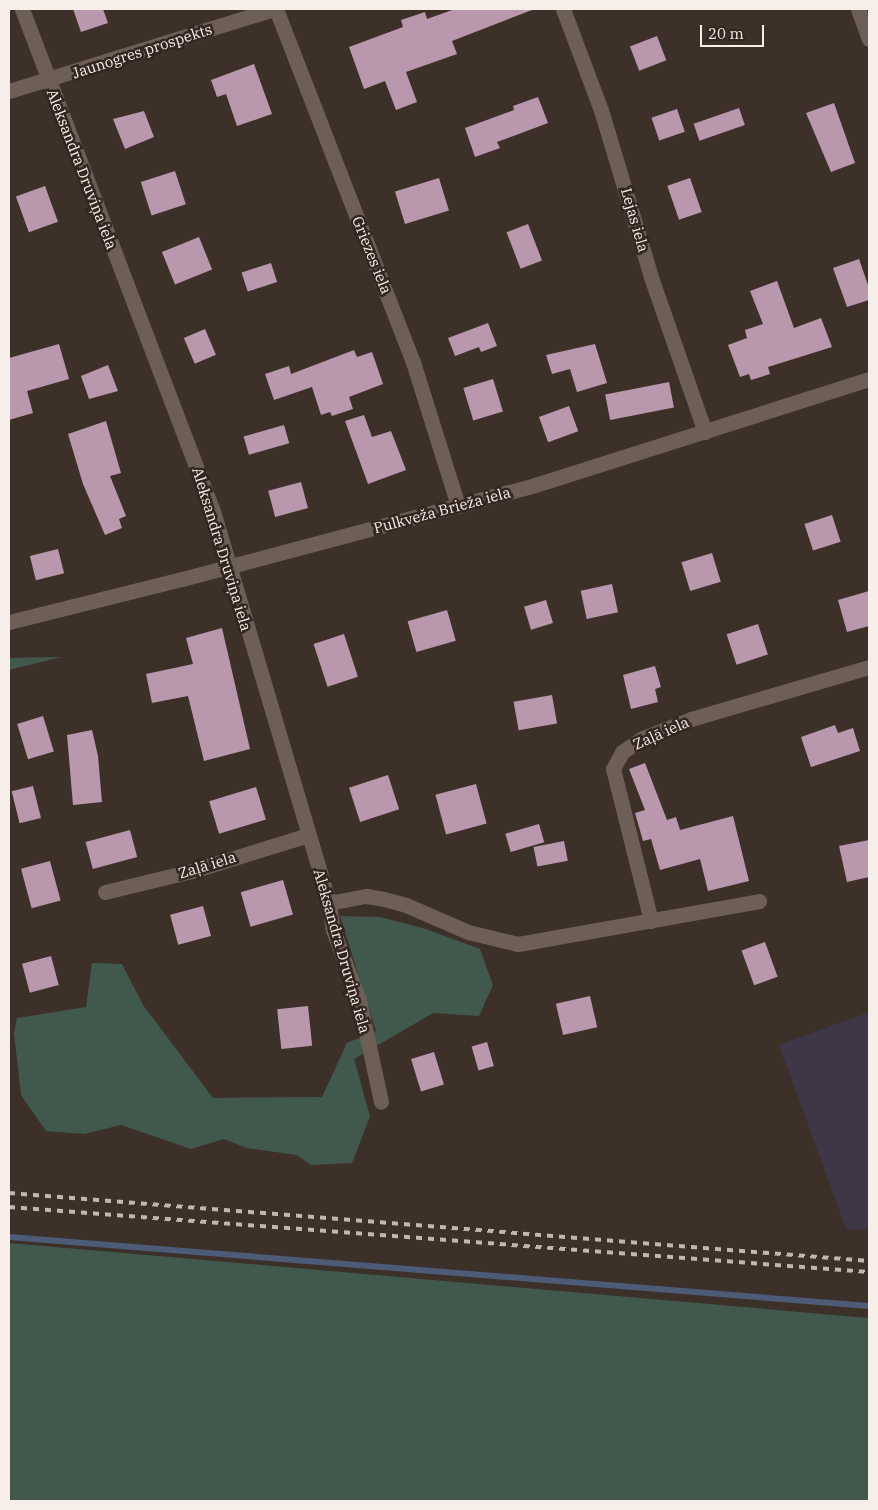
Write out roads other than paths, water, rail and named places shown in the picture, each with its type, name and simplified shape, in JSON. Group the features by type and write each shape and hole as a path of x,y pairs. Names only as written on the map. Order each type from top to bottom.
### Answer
{"street":[{"name":"Aleksandra Druviņa iela","path":"22,9 191,451 230,566 329,903 333,930 358,1000 381,1102"},
{"name":"Jaunogres prospekts","path":"9,91 275,9"},
{"name":"Griezes iela","path":"275,9 413,362 438,433 458,506"},
{"name":"Lejas iela","path":"562,9 601,110 652,280 705,432"},
{"path":"858,9 869,37"},
{"name":"Pulkveža Brieža iela","path":"9,622 458,506 705,432 869,378"},
{"name":"Zaļā iela","path":"651,921 613,770 622,752 643,738 691,719 869,667"},
{"name":"Zaļā iela","path":"106,892 192,871 308,835"},
{"path":"329,903 366,896 384,899 406,905 468,932 518,944 759,901"}],"waterway":[{"path":"9,1237 869,1306"}],"railway":[{"path":"9,1193 869,1261"},
{"path":"9,1207 869,1272"}]}
